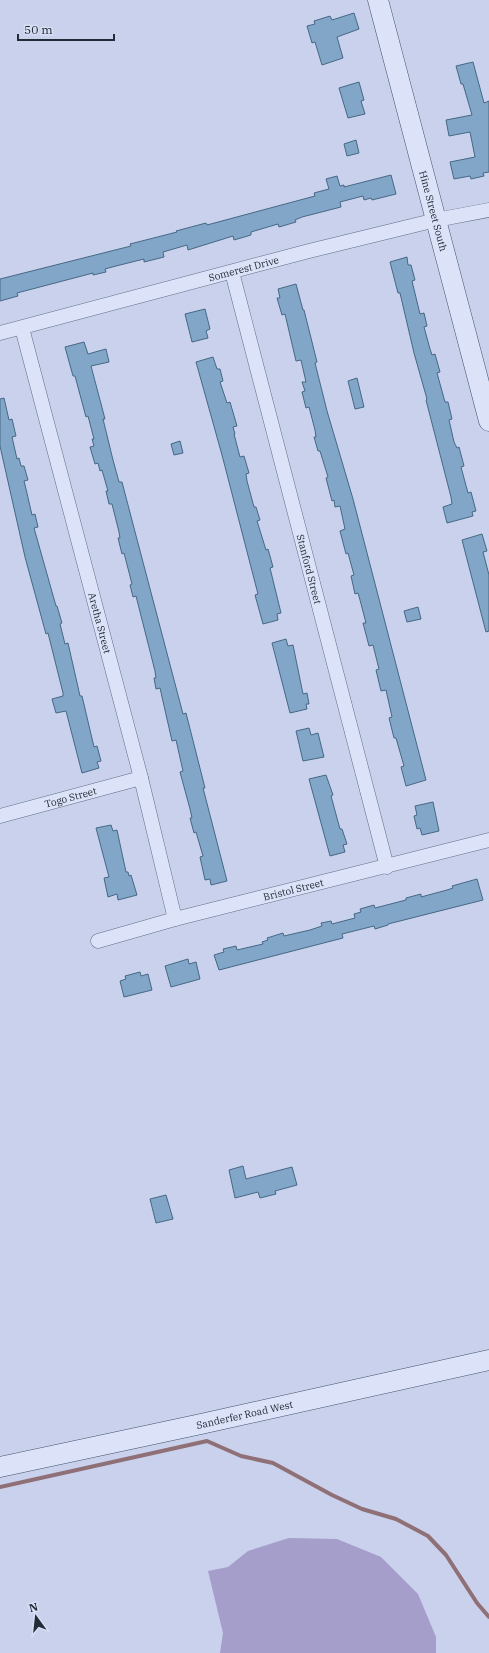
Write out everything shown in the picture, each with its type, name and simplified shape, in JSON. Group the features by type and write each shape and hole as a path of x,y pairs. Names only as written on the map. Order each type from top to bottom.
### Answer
{"street":[{"name":"Hine Street South","path":"378,0 489,421"},
{"name":"Somerest Drive","path":"0,333 436,220 489,210"},
{"name":"Stanford Street","path":"232,272 387,867"},
{"name":"Aretha Street","path":"22,328 141,778 175,919"},
{"name":"Togo Street","path":"0,816 141,778"},
{"name":"Bristol Street","path":"98,941 175,919 387,867 489,840"},
{"name":"Sanderfer Road West","path":"0,1467 489,1360"}],"shaded area":[{"path":"289,1538 337,1539 381,1557 418,1594 436,1637 436,1653 220,1653 223,1633 208,1571 228,1567 248,1551"}],"building":[{"path":"354,13 359,29 337,37 343,58 322,65 315,42 312,43 307,26 315,24 314,21 330,16 332,20"},
{"path":"473,62 484,103 489,101 489,172 483,173 484,176 471,179 470,176 454,179 450,162 475,157 470,132 449,136 446,120 472,115 456,66"},
{"path":"359,82 364,100 361,101 365,114 348,118 339,88"},
{"path":"356,140 359,153 347,156 344,144"},
{"path":"391,175 396,194 372,200 371,198 364,200 363,196 340,202 341,207 302,217 295,220 296,222 279,227 278,224 251,232 251,235 234,240 233,236 188,250 187,245 163,252 164,257 144,262 144,259 116,266 105,269 106,272 93,275 93,273 17,293 18,296 0,301 0,279 131,246 130,244 206,223 207,225 315,196 314,193 329,189 326,179 337,176 340,186 344,185 344,187"},
{"path":"407,257 408,265 411,265 415,280 412,281 420,314 424,313 427,326 424,327 432,355 435,354 440,372 437,373 445,402 448,402 452,419 449,420 454,442 457,448 459,447 464,466 461,467 468,493 471,492 476,511 472,512 473,516 447,523 443,507 452,504 451,497 400,293 398,293 390,262"},
{"path":"296,284 317,362 315,363 327,411 353,499 426,780 406,786 401,767 404,766 389,718 392,717 386,690 381,691 376,670 379,669 373,645 369,646 363,623 366,623 358,593 355,594 351,576 354,575 348,553 346,554 340,531 345,529 340,506 335,507 334,500 332,501 326,478 328,477 314,437 316,437 315,430 309,407 306,408 302,392 305,391 302,382 306,382 301,360 296,361 285,314 282,315 277,298 280,298 278,289"},
{"path":"205,309 210,329 206,331 208,338 192,342 185,314"},
{"path":"84,342 88,354 106,349 109,362 91,366 119,482 122,482 183,714 186,713 205,788 203,788 227,881 211,885 210,879 205,880 200,857 203,856 190,818 192,818 180,772 183,771 176,740 172,741 160,688 156,689 154,678 156,678 155,671 136,596 133,597 130,585 132,584 124,553 122,554 118,538 120,538 119,532 112,504 109,504 106,491 108,491 102,470 100,471 98,463 95,464 90,447 94,446 92,439 94,439 65,347"},
{"path":"213,357 217,369 220,369 223,381 220,382 227,403 230,402 237,426 233,427 234,434 240,457 244,456 249,473 246,474 247,481 254,507 256,507 260,520 257,521 273,567 270,568 281,613 277,614 278,620 263,624 255,595 258,594 196,362"},
{"path":"357,378 364,407 355,409 348,381"},
{"path":"4,398 9,420 12,419 16,436 12,437 17,459 19,458 21,466 24,466 28,480 24,481 32,515 35,514 38,527 34,528 62,623 60,624 65,644 68,643 80,696 82,696 94,747 97,746 101,761 97,762 99,768 82,773 66,711 56,713 52,699 63,696 63,693 48,633 46,634 25,557 0,446 0,399"},
{"path":"180,441 183,453 174,455 171,444"},
{"path":"482,534 487,551 483,552 489,575 489,631 486,632 462,540"},
{"path":"418,607 421,619 407,622 404,611"},
{"path":"286,639 288,646 293,645 303,694 307,693 309,704 306,704 307,709 290,713 272,643"},
{"path":"309,728 311,735 318,733 324,757 303,761 296,731"},
{"path":"326,775 333,795 331,796 340,829 342,829 347,844 343,845 345,852 330,856 309,779"},
{"path":"433,802 439,831 422,835 420,828 417,829 414,816 417,815 415,806"},
{"path":"111,825 113,831 117,830 126,872 128,872 129,876 131,875 137,895 118,900 117,894 108,897 104,878 109,877 96,828"},
{"path":"477,879 483,900 388,924 375,929 374,926 342,934 343,938 219,970 214,955 224,952 223,949 236,946 237,950 263,944 262,942 268,940 267,938 283,933 284,936 310,930 322,926 321,923 331,921 332,924 355,918 354,914 361,912 360,909 374,905 375,908 406,900 406,898 421,894 421,897 447,890 453,888 452,886"},
{"path":"188,959 189,964 196,962 200,979 171,987 165,966"},
{"path":"140,972 141,976 148,974 152,990 124,997 120,981 126,979 125,976"},
{"path":"243,1166 246,1179 292,1167 297,1185 275,1191 276,1194 260,1198 258,1192 235,1198 229,1170"},
{"path":"166,1195 173,1219 156,1223 150,1199"}],"waterway":[{"path":"0,1487 207,1441 241,1456 273,1463 332,1495 362,1509 396,1519 428,1536 446,1555 477,1603 489,1617"}]}
